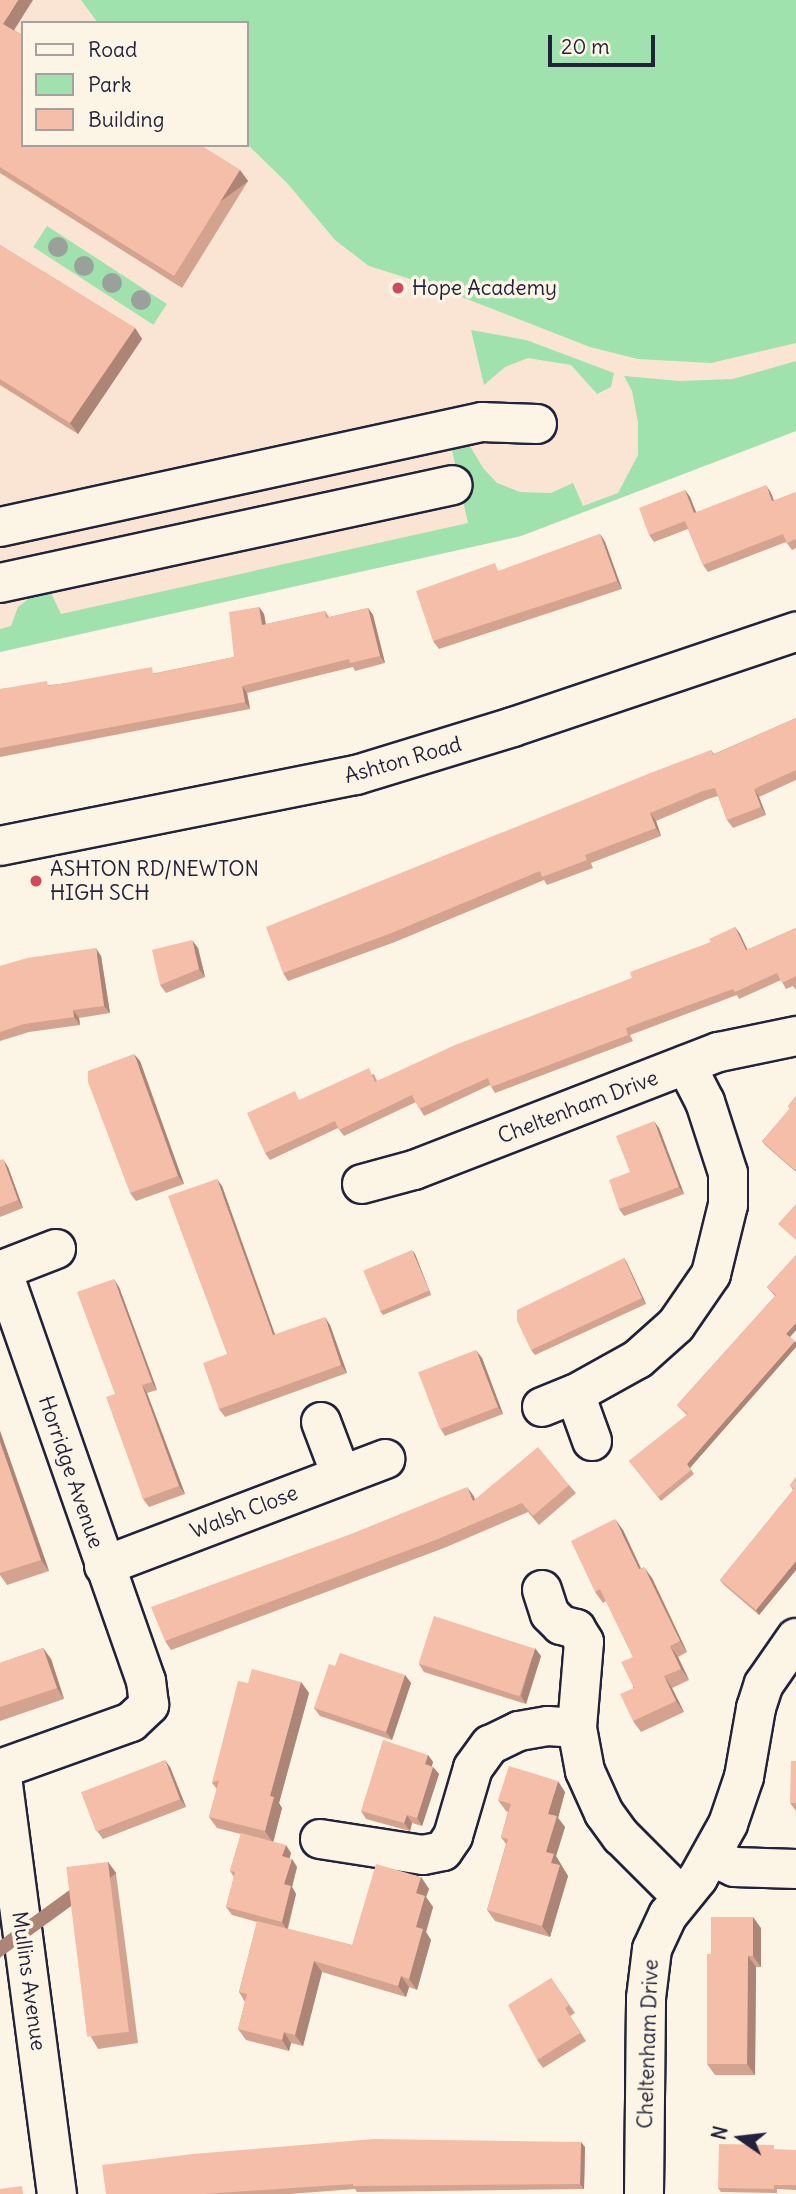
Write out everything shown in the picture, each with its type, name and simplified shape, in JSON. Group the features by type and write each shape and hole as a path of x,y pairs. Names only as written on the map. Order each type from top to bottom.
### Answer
{"street":[{"path":"0,527 482,422 537,424"},
{"path":"0,583 452,485"},
{"name":"Ashton Road","path":"0,846 356,775 513,727 796,632"},
{"name":"Cheltenham Drive","path":"362,1184 426,1165 745,1045 796,1037"},
{"path":"592,1441 559,1400 638,1359 676,1325 711,1274 728,1205 728,1173 705,1102 686,1065"},
{"name":"Horridge Avenue","path":"1,1769 131,1722 149,1705 149,1692 2,1270 56,1249"},
{"path":"321,1422 341,1475"},
{"name":"Walsh Close","path":"104,1566 384,1459"},
{"path":"542,1590 550,1614 561,1625 576,1629 584,1642 577,1728 585,1771 604,1813 621,1836 682,1897"},
{"name":"Cheltenham Drive","path":"644,2194 647,1973 652,1949 682,1897 712,1857 728,1824 744,1777 756,1708 764,1684 796,1638"},
{"path":"320,1839 424,1855 443,1851 453,1836 473,1768 490,1745 519,1731 548,1726 577,1728"},
{"name":"Mullins Avenue","path":"1,1769 57,2194"},
{"path":"712,1857 734,1867 796,1869"}],"shaded area":[{"name":"Hope Academy","path":"0,0 796,0 796,431 521,536 0,652"}],"green space":[{"path":"81,0 796,0 796,343 711,363 638,359 590,347 436,287 369,266 335,240 288,184 248,145 248,21 97,21"},
{"path":"47,226 167,304 153,325 33,247"},
{"path":"471,330 526,340 614,373 611,387 597,394 571,365 528,358 505,367 484,385"},
{"path":"796,361 796,431 521,536 0,652 0,629 11,626 18,607 38,592 50,591 61,614 468,523 450,441 467,441 483,468 497,483 520,492 551,493 573,483 583,506 618,493 638,455 638,422 632,391 624,376 680,381 733,379"}],"building":[{"path":"0,0 18,0 3,24 21,35 21,147 203,147 240,170 174,276 0,167"},
{"path":"0,245 135,328 70,423 0,379"},
{"path":"766,485 772,501 796,492 796,539 787,543 783,534 703,565 685,521 649,535 639,508 685,490 694,513"},
{"path":"600,534 617,581 433,641 416,591 495,563 498,571"},
{"path":"259,607 262,625 325,611 326,618 368,608 380,656 350,663 349,659 242,686 245,702 0,748 0,689 47,681 48,686 152,667 153,674 234,657 229,612"},
{"path":"796,718 796,770 754,789 761,807 727,820 715,788 703,791 650,813 656,828 585,855 587,860 542,877 540,871 389,934 283,973 266,927 653,772 711,750 713,755"},
{"path":"735,927 746,950 796,928 796,976 782,983 777,973 735,992 733,989 626,1028 628,1035 491,1087 488,1078 419,1109 412,1095 339,1130 335,1121 265,1153 247,1113 295,1091 299,1100 369,1068 375,1082 455,1045 632,978 630,972 711,942 709,939"},
{"path":"192,940 199,969 160,985 152,950"},
{"path":"96,948 104,1006 73,1010 74,1017 24,1024 0,1032 0,966 27,958"},
{"path":"134,1054 178,1176 130,1193 88,1082 88,1071"},
{"path":"796,1096 796,1171 762,1141 790,1108 788,1106"},
{"path":"654,1121 679,1187 619,1209 609,1180 630,1172 616,1136"},
{"path":"3,1159 18,1200 0,1207 0,1160"},
{"path":"217,1179 273,1335 325,1317 341,1365 219,1409 203,1363 227,1354 168,1196"},
{"path":"796,1204 796,1240 778,1224"},
{"path":"412,1250 429,1291 380,1311 363,1271"},
{"path":"796,1255 796,1323 786,1334 795,1341 687,1464 691,1470 658,1497 629,1461 688,1414 677,1405 776,1295 767,1287"},
{"path":"624,1258 642,1298 531,1350 517,1321 517,1310"},
{"path":"114,1279 152,1382 142,1385 179,1486 143,1499 106,1397 115,1394 77,1292"},
{"path":"476,1350 498,1407 440,1429 418,1372"},
{"path":"0,1442 41,1560 0,1573"},
{"path":"538,1447 569,1485 533,1516 522,1503 438,1539 165,1641 151,1607 351,1534 467,1487 473,1501"},
{"path":"796,1477 796,1561 756,1610 720,1580 794,1489 790,1485"},
{"path":"615,1519 639,1569 644,1567 680,1641 670,1646 681,1669 664,1676 676,1701 633,1721 620,1694 634,1688 621,1662 633,1657 600,1589 595,1592 571,1541"},
{"path":"434,1616 535,1649 519,1696 419,1664"},
{"path":"43,1648 57,1688 0,1707 0,1663"},
{"path":"340,1653 405,1675 386,1732 314,1708 329,1664 335,1666"},
{"path":"252,1669 301,1682 270,1796 274,1797 265,1831 209,1817 219,1780 212,1783 238,1681 248,1683"},
{"path":"383,1740 428,1755 425,1764 433,1767 417,1818 407,1815 404,1823 361,1811"},
{"path":"165,1760 180,1799 96,1831 81,1792"},
{"path":"791,1761 796,1761 796,1803 790,1803"},
{"path":"509,1766 558,1781 548,1814 557,1816 546,1852 554,1854 551,1863 560,1865 542,1926 487,1910 508,1839 501,1837 511,1804 498,1800"},
{"path":"241,1833 286,1845 282,1856 292,1859 284,1884 291,1886 282,1922 226,1907 235,1872 230,1871"},
{"path":"108,1862 129,2032 87,2037 66,1867"},
{"path":"376,1864 421,1877 416,1893 425,1896 416,1927 423,1929 409,1979 401,1976 398,1986 314,1961 295,2035 284,2032 282,2040 238,2029 247,1994 239,1992 257,1921 352,1945"},
{"path":"711,1917 753,1917 753,1956 748,1956 747,2064 707,2064 707,1954 711,1954"},
{"path":"551,1978 569,2005 565,2008 580,2033 537,2060 508,2005"},
{"path":"374,2139 581,2142 580,2184 353,2184 203,2194 106,2194 102,2165 193,2154"},
{"path":"719,2144 774,2145 774,2149 796,2150 796,2185 774,2185 774,2189 718,2188"},
{"path":"22,2186 23,2194 0,2194 0,2189"}],"place":[{"name":"Hope Academy","path":"398,288"},
{"name":"ASHTON RD/NEWTON HIGH SCH","path":"36,881"}]}
